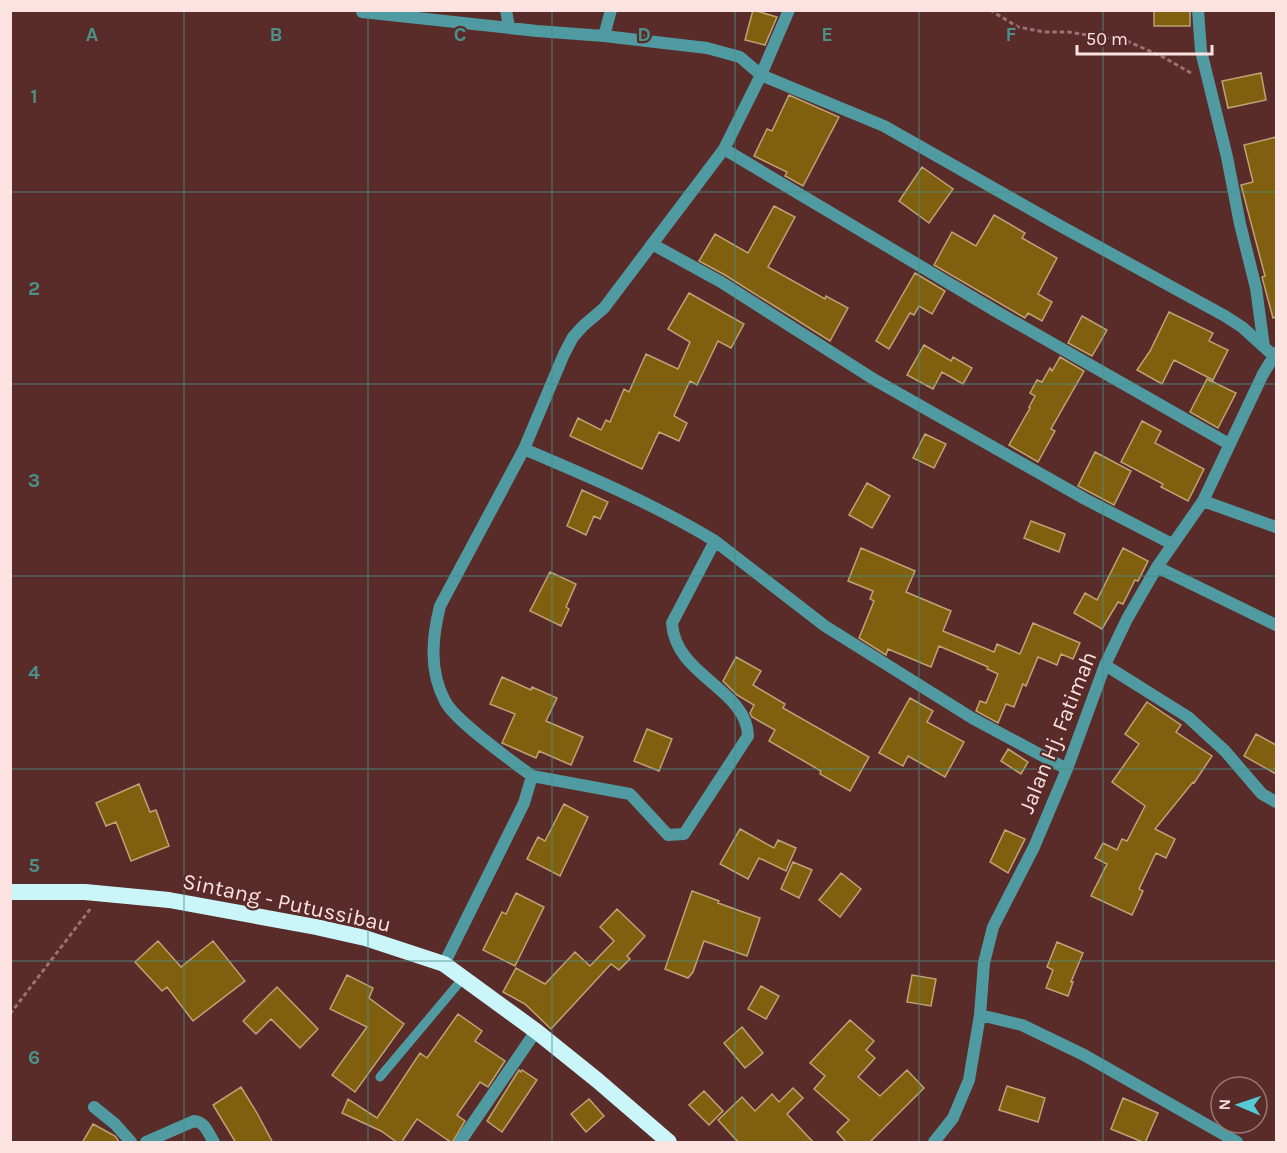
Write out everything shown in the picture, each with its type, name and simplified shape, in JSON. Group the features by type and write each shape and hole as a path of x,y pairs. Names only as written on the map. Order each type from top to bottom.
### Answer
{"highway":[{"name":"Sintang - Putussibau","path":"10,892 103,893 169,900 365,938 444,964 536,1031 597,1080 669,1143"}],"street":[{"path":"506,10 509,27"},
{"path":"604,36 611,10"},
{"path":"715,542 672,623 673,636 687,660 738,708 748,724 748,736 684,834 668,835 630,794 532,776 457,716 445,702 434,662 434,633 440,606 524,449 564,354 573,337 604,308 724,148 761,75 789,10"},
{"path":"1197,10 1201,51 1256,288 1264,347"},
{"path":"362,12 706,48 740,57 761,75 884,126 1065,229 1225,316 1275,355"},
{"path":"724,148 999,313 1229,444"},
{"path":"652,244 721,282 896,392 1085,500 1172,544"},
{"name":"Jalan Hj. Fatimah","path":"934,1143 953,1118 969,1080 980,1015 984,963 993,927 1034,847 1067,769 1105,665 1127,619 1157,567 1203,501 1229,444 1275,355"},
{"path":"524,449 619,489 715,542 825,626 972,718 1067,769"},
{"path":"1203,501 1276,527"},
{"path":"1157,567 1276,625"},
{"path":"1105,665 1188,717 1225,751 1262,794 1276,801"},
{"path":"444,964 524,803 532,776"},
{"path":"980,1015 1022,1025 1084,1054 1186,1111 1237,1143"},
{"path":"460,1143 536,1031"},
{"path":"94,1107 115,1124 131,1143"},
{"path":"146,1143 194,1121 205,1125 214,1143"}],"lane":[{"path":"380,1077 464,977"}],"path":[{"path":"990,10 1018,27 1127,41 1191,73 1196,81"},
{"path":"10,1014 103,893"}],"building":[{"path":"753,10 777,17 765,45 745,40"},
{"path":"1154,10 1190,10 1190,26 1154,26"},
{"path":"1261,73 1266,100 1228,108 1222,81"},
{"path":"789,95 839,117 803,186 785,176 787,172 754,156 767,129 772,131"},
{"path":"1276,137 1276,317 1273,318 1262,277 1265,276 1241,185 1253,182 1244,145"},
{"path":"922,167 953,189 929,223 899,201"},
{"path":"774,206 795,217 768,267 825,299 826,296 848,308 830,341 699,261 715,234 748,253"},
{"path":"994,215 1025,233 1022,238 1057,258 1038,294 1052,302 1042,321 1028,313 1025,318 934,265 952,232 976,246"},
{"path":"915,273 945,291 932,314 919,306 914,315 910,313 889,349 876,341"},
{"path":"689,293 744,324 731,348 718,341 697,385 690,381 674,416 687,423 679,441 659,432 642,469 570,436 578,418 601,430 606,420 610,422 624,389 629,392 646,354 678,369 690,342 668,329"},
{"path":"1169,312 1213,333 1209,341 1228,350 1213,380 1174,360 1162,384 1137,370 1150,351"},
{"path":"1082,316 1107,330 1092,356 1068,343"},
{"path":"924,345 951,361 953,357 972,368 963,384 942,372 933,389 907,375"},
{"path":"1060,357 1084,371 1051,429 1055,431 1038,462 1009,445 1030,408 1035,396 1030,393 1037,380 1042,382"},
{"path":"1207,379 1236,393 1218,428 1190,412"},
{"path":"1142,421 1161,431 1155,443 1204,469 1188,501 1161,487 1163,484 1121,462"},
{"path":"925,434 946,444 934,468 913,458"},
{"path":"1095,452 1131,471 1114,505 1078,486"},
{"path":"867,483 890,496 872,528 849,515"},
{"path":"582,490 608,502 600,519 594,516 586,535 567,526"},
{"path":"1031,521 1065,534 1059,552 1024,538"},
{"path":"861,548 915,571 906,592 951,611 943,631 994,652 997,644 1020,654 1033,623 1080,643 1073,659 1061,654 1057,665 1038,657 1026,686 1023,684 1014,707 1006,704 998,723 976,711 980,701 986,703 998,674 987,669 988,667 939,646 931,667 888,649 886,655 859,638 874,601 870,599 873,591 848,581"},
{"path":"1123,548 1148,561 1123,604 1118,602 1102,629 1074,613 1085,593 1097,600"},
{"path":"550,572 576,584 566,607 569,609 561,626 530,611"},
{"path":"736,657 761,671 753,685 785,704 783,708 869,757 850,791 769,741 775,730 752,717 750,713 754,705 737,695 723,681"},
{"path":"502,677 531,690 532,687 557,698 546,721 583,737 571,765 539,751 536,758 502,743 515,714 490,704"},
{"path":"910,698 933,711 927,722 964,742 945,777 908,756 903,766 879,753"},
{"path":"1147,702 1181,725 1176,732 1212,756 1194,783 1155,829 1175,839 1166,858 1156,853 1139,889 1143,891 1132,915 1091,896 1107,864 1095,858 1103,843 1117,850 1122,839 1127,841 1145,806 1112,782 1139,744 1125,734"},
{"path":"647,729 672,739 659,771 634,761"},
{"path":"1256,734 1276,745 1276,774 1244,756"},
{"path":"1008,749 1028,762 1021,774 1001,761"},
{"path":"139,784 150,812 156,810 169,846 131,861 116,822 106,826 96,803"},
{"path":"564,804 588,817 560,876 527,859 538,837 545,841"},
{"path":"740,829 774,848 778,840 796,848 786,871 759,858 748,879 720,864"},
{"path":"1005,830 1025,839 1008,873 990,862"},
{"path":"793,862 812,870 799,898 781,889"},
{"path":"841,873 861,889 840,917 819,900"},
{"path":"692,891 760,918 747,956 704,941 693,972 688,978 665,969"},
{"path":"516,893 544,907 515,966 483,950 502,912 506,914"},
{"path":"617,909 645,936 627,956 630,959 619,970 611,964 551,1029 525,1004 503,992 516,968 545,984 575,952 590,966 614,941 600,927"},
{"path":"158,941 181,967 213,941 245,981 193,1021 167,987 162,991 135,962"},
{"path":"1057,942 1083,953 1068,996 1046,988 1053,970 1047,967"},
{"path":"347,975 373,988 369,998 404,1024 355,1092 332,1075 367,1027 330,1009"},
{"path":"912,975 936,979 931,1006 907,1002"},
{"path":"761,986 779,996 766,1019 748,1009"},
{"path":"277,987 318,1029 300,1048 271,1019 256,1034 243,1021"},
{"path":"458,1014 482,1031 475,1041 505,1061 488,1087 480,1082 457,1115 465,1121 452,1143 417,1119 401,1143 398,1143 381,1131 342,1113 348,1099 377,1118 420,1053 427,1058"},
{"path":"850,1020 874,1041 866,1050 875,1058 858,1077 880,1096 907,1070 924,1088 869,1143 847,1143 837,1132 849,1120 814,1089 825,1076 810,1063"},
{"path":"742,1027 763,1053 745,1068 724,1043"},
{"path":"519,1070 537,1080 502,1132 487,1121"},
{"path":"1007,1086 1045,1098 1038,1122 999,1110"},
{"path":"241,1087 273,1143 236,1143 213,1105"},
{"path":"793,1088 803,1098 787,1114 814,1143 739,1143 718,1120 742,1097 755,1111 772,1094 779,1102"},
{"path":"704,1091 723,1111 709,1125 689,1105"},
{"path":"1123,1098 1158,1113 1145,1143 1111,1129"},
{"path":"589,1099 604,1116 586,1132 571,1114"},
{"path":"93,1124 115,1136 120,1143 82,1143"}]}
